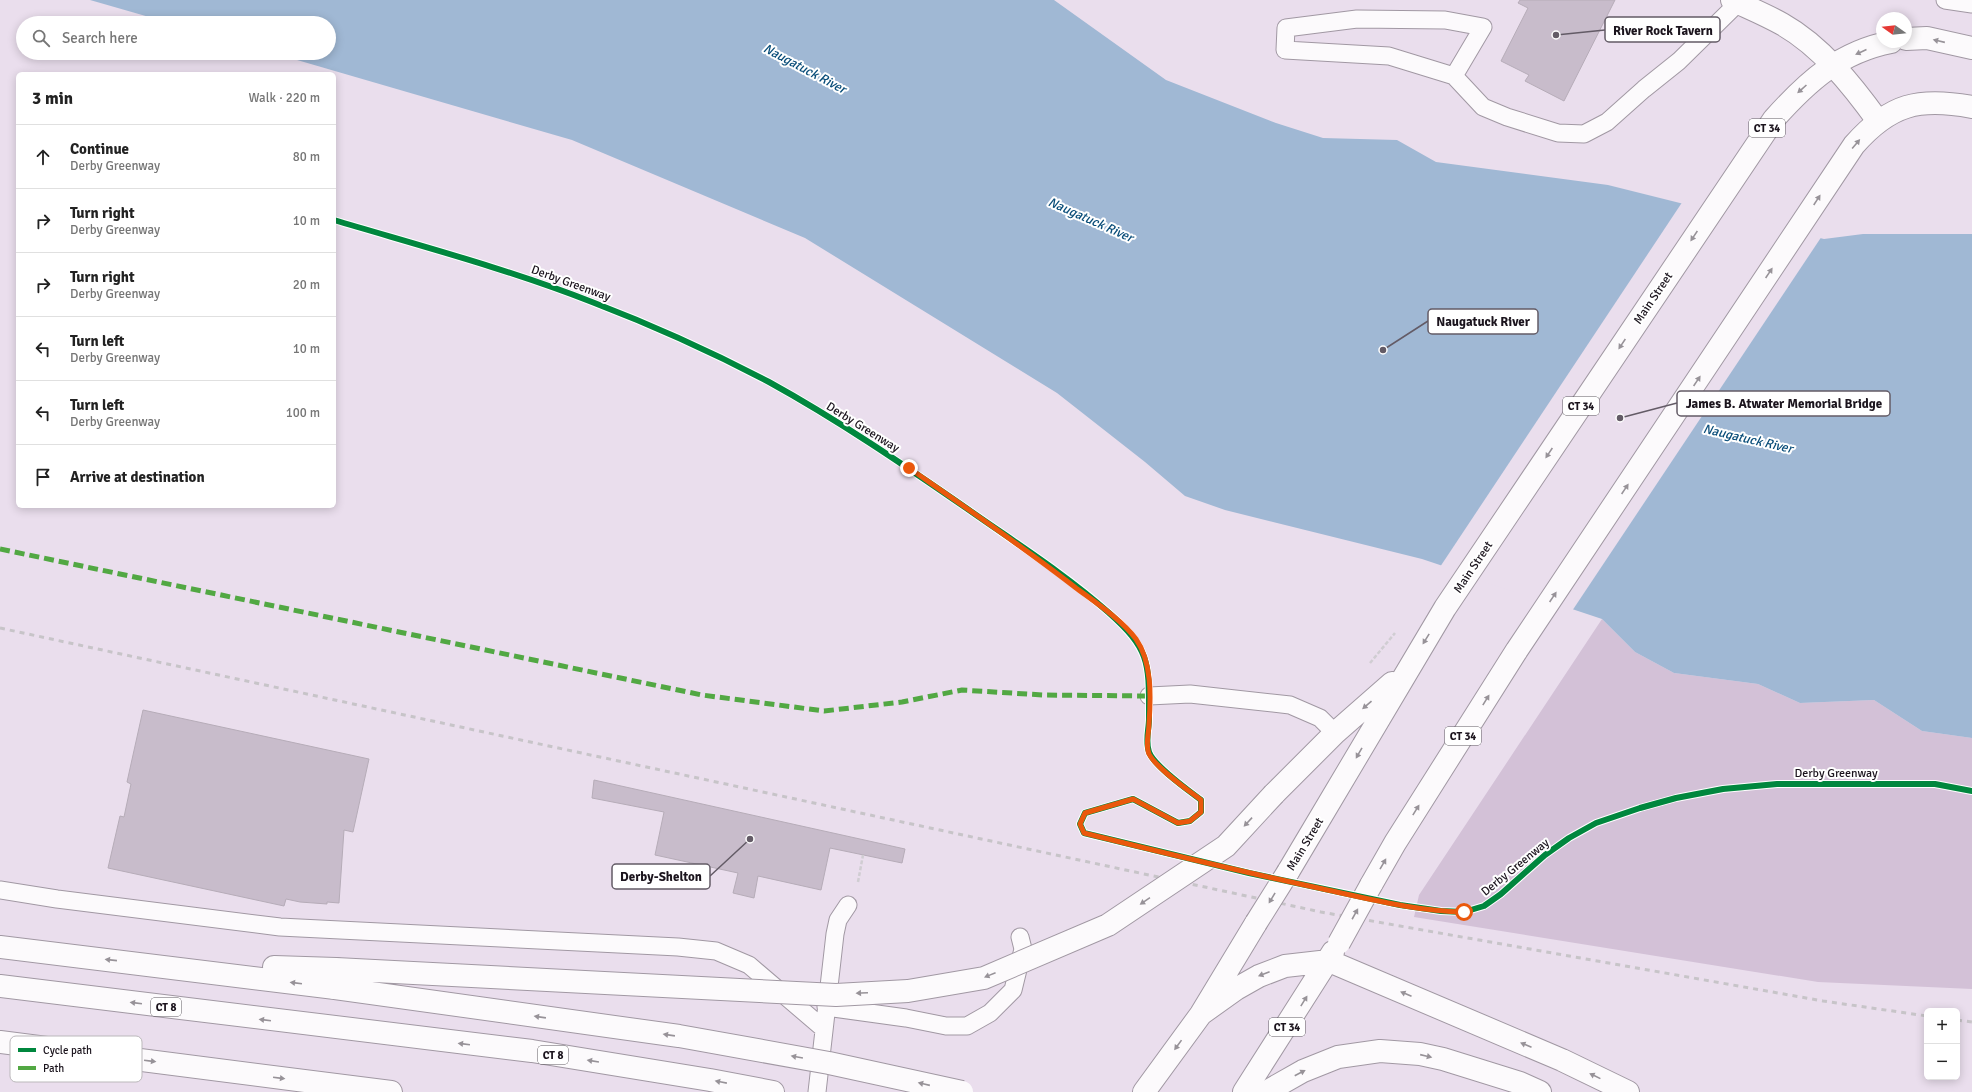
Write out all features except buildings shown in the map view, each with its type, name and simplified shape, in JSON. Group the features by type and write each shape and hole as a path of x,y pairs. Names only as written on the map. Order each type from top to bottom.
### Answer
{"main road":[{"path":"1735,1 1774,19 1796,33 1832,64 1878,121 1901,109 1924,103 1939,102 1972,107"},
{"path":"1912,39 1927,38 1972,48"},
{"name":"CT 34","path":"1832,64 1876,45"},
{"name":"Main Street","path":"1144,1092 1201,1014 1288,872 1406,671 1445,608 1774,119 1800,90 1832,64"},
{"name":"CT 34","path":"1244,1092 1334,952 1395,843 1531,630 1833,175 1854,145 1878,121"},
{"path":"0,947 146,964 336,978 836,995 908,991 984,978 1108,925 1226,846 1274,794 1335,733 1406,671"},
{"path":"1201,1014 1236,989 1259,976 1285,966 1334,952 1628,1092"},
{"path":"336,978 829,1063 962,1092"},
{"name":"CT 8","path":"0,986 540,1053 710,1080 773,1092"},
{"path":"0,1042 10,1043"},
{"path":"1266,1092 1303,1071 1338,1057 1380,1051 1420,1054 1443,1059 1540,1092"},
{"path":"142,1060 391,1092"}],"lane":[{"path":"1945,0 1972,4"},
{"path":"1454,76 1483,27 1445,20 1357,19 1286,28 1285,50 1389,56 1454,76 1483,107 1508,117 1558,133 1584,134 1607,122 1644,89 1679,61 1735,1"},
{"path":"1149,696 1190,694 1290,705 1320,718 1335,733"},
{"path":"0,890 57,899 280,927 678,947 716,951 749,965 824,1029"},
{"path":"817,1092 826,1007 838,920 848,905"},
{"path":"826,1007 906,1018 946,1026 967,1026 990,1012 1013,990 1023,949 1020,937"}],"shaded area":[{"path":"1602,619 1635,652 1674,673 1758,684 1800,703 1874,700 1922,731 1972,738 1972,989 1818,982 1414,917 1419,895"}],"water":[{"path":"90,0 1054,0 1166,80 1276,123 1323,138 1397,140 1436,162 1608,185 1824,239 1863,234 1972,234 1972,738 1922,731 1874,700 1800,703 1758,684 1674,673 1635,652 1602,619 1422,559 1225,510 1185,496 1145,462 1057,393 805,238 572,140 297,60 336,60 336,16 146,16"}],"pier":[{"path":"1683,201 1822,236 1572,611 1440,567"}],"railway":[{"path":"0,628 1321,912 1823,1001 1924,1016"},
{"path":"1960,1020 1972,1022"}],"marked path":[{"path":"0,549 702,695 824,711 902,702 962,690 1043,695 1149,696"}],"cycle path":[{"name":"Derby Greenway","path":"336,221 464,258 560,290 659,330 747,371 769,382 845,427 945,493 1040,559 1092,598 1122,625 1133,637 1140,648 1145,659 1149,684 1149,719 1147,739 1149,752 1152,758 1164,771 1201,800 1201,812 1190,821 1178,823 1133,799 1085,813 1080,824 1084,833 1249,873 1400,905 1441,911 1464,912 1484,906 1501,894 1545,855 1569,838 1596,823 1676,798 1723,789 1777,784 1935,784 1972,791"}],"place":[{"name":"River Rock Tavern","path":"1556,35"},
{"name":"Naugatuck River","path":"1383,350"},
{"name":"James B. Atwater Memorial Bridge","path":"1620,418"},
{"name":"Derby-Shelton","path":"750,839"}],"route":[{"path":"909,468 1042,561 1107,611 1135,638 1145,655 1148,673 1149,724 1147,742 1149,753 1156,762 1180,784 1201,800 1201,812 1190,821 1178,823 1133,799 1085,813 1080,824 1084,833 1249,873 1400,906 1464,912"}]}
